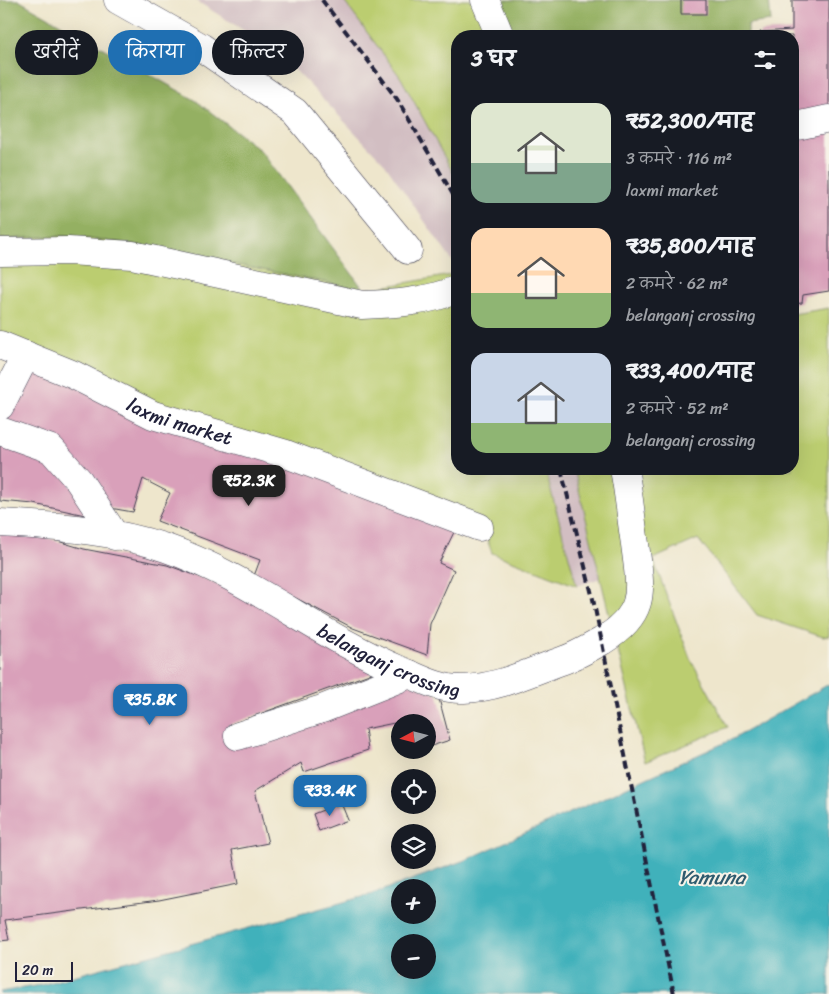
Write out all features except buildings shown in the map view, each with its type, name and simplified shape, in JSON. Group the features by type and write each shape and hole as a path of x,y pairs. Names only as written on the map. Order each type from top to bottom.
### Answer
{"street":[{"path":"118,0 201,47 295,112 408,250"},
{"path":"485,0 498,30"},
{"path":"799,125 829,119"},
{"path":"0,252 68,251 132,256 362,305 400,303 451,292"},
{"name":"laxmi market","path":"0,345 74,375 153,416 286,454 479,527"},
{"path":"0,406 26,356"},
{"path":"0,431 51,449 79,480 115,536"},
{"name":"belanganj crossing","path":"0,523 37,525 115,536 165,548 218,570 363,654 447,688 464,689 495,685 578,655 621,628 629,620 637,606 640,584 625,475"},
{"path":"238,736 322,709 410,674"}],"shaded area":[{"path":"195,0 343,0 401,78 451,169 451,259 385,164 300,75 304,75 304,30 243,30"},
{"path":"547,475 575,475 601,578 577,586"}],"green space":[{"path":"0,0 18,0 71,30 15,30 15,75 98,75 98,45 108,51 108,75 151,75 195,100 261,151 364,290 132,244 64,236 0,239"},
{"path":"343,0 479,0 492,30 451,30 451,169 401,78"},
{"path":"479,0 769,0 771,21 748,24 748,30 492,30"},
{"path":"64,236 132,244 364,290 451,275 451,475 547,475 577,586 492,553 480,519 159,409 0,334 0,239"},
{"path":"829,308 829,636 823,637 757,615 698,539 653,559 690,658 728,727 645,762 575,475 799,475 799,313"}],"water":[{"name":"Yamuna","path":"829,684 829,994 0,994 0,992 41,985 373,894 391,887 391,924 436,924 436,879 414,879 468,859 733,739"}],"railway":[{"path":"322,0 397,99 451,191"},
{"path":"562,475 593,599 674,994"}]}
